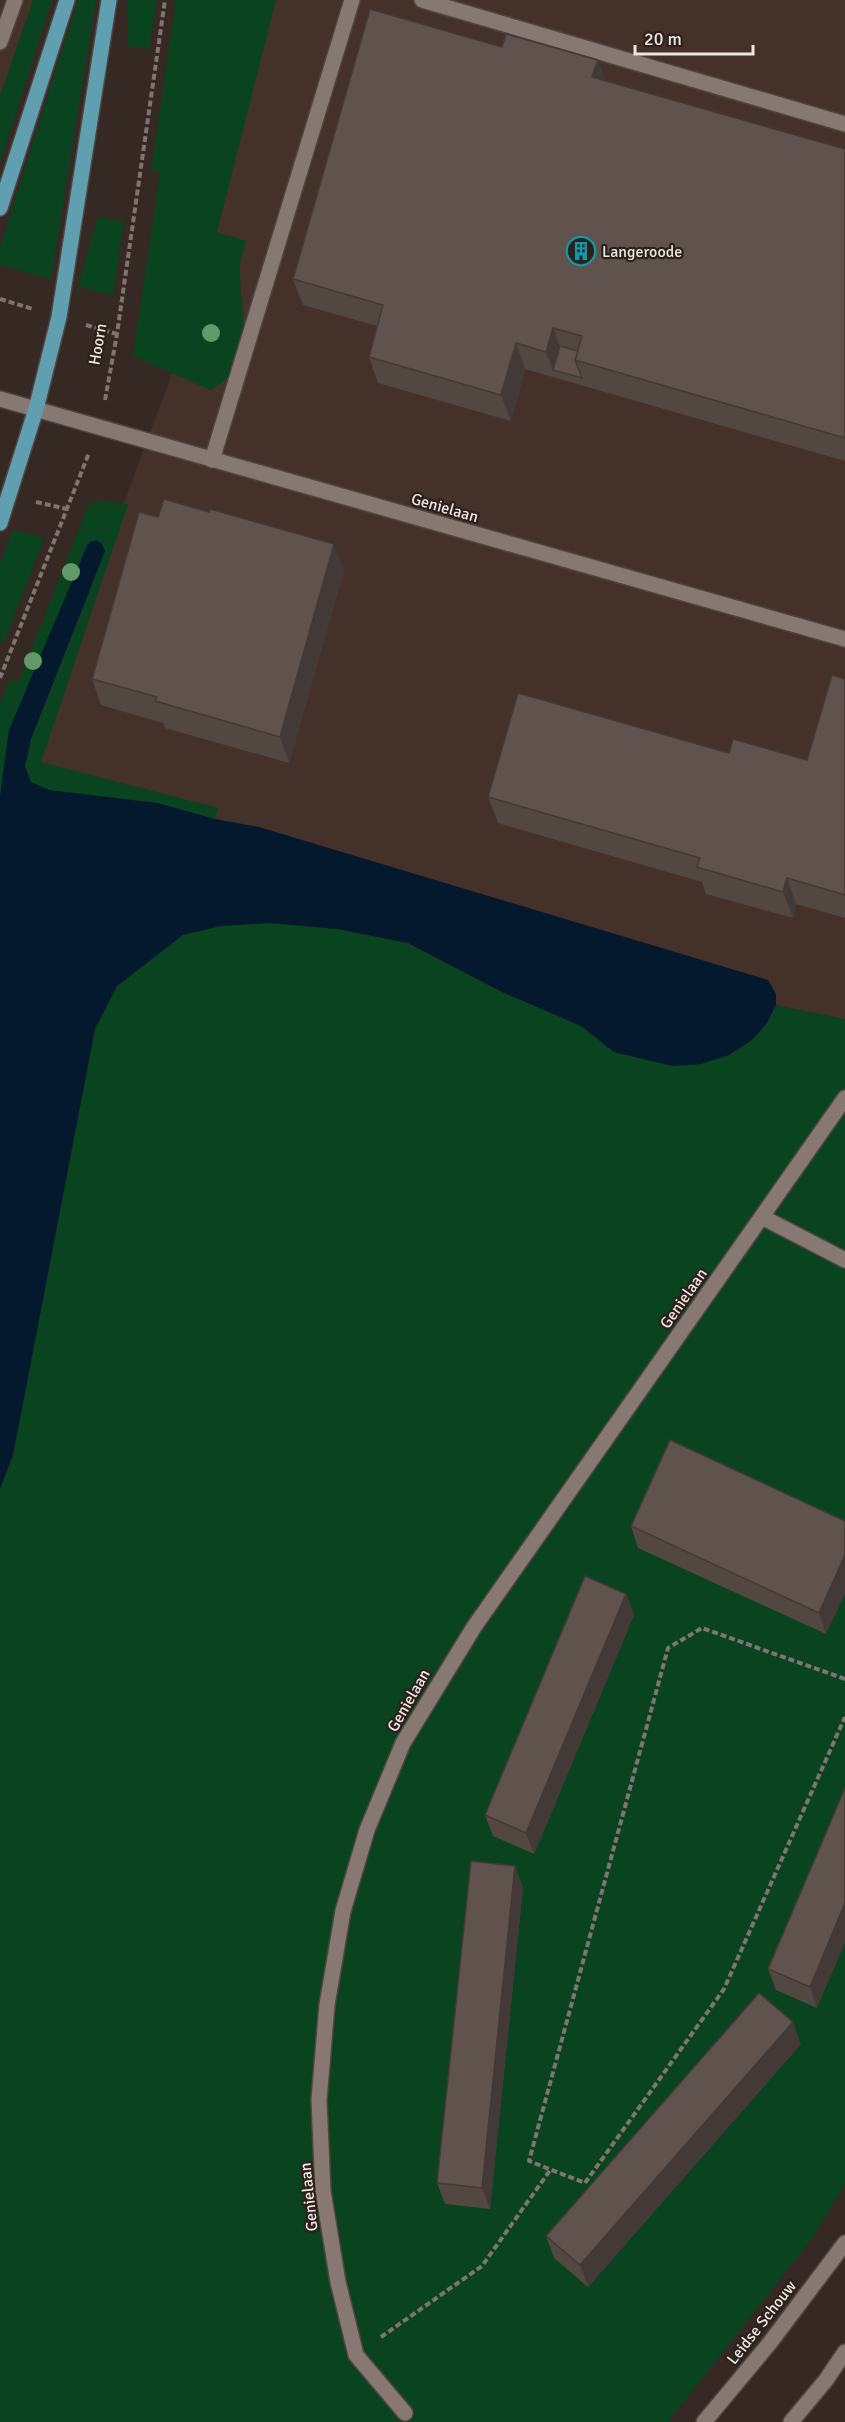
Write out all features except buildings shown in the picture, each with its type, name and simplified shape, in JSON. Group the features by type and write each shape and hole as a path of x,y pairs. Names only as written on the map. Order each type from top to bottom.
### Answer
{"main road":[{"path":"0,208 67,0"},
{"path":"0,523 36,409 59,317 109,0"}],"street":[{"path":"1,34 15,0"},
{"path":"212,460 352,0"},
{"path":"422,0 845,124"},
{"path":"0,399 36,409"},
{"name":"Genielaan","path":"36,409 845,639"},
{"name":"Genielaan","path":"405,2413 356,2355 338,2282 323,2191 319,2100 327,2005 343,1911 368,1830 403,1743 474,1627 845,1098"},
{"path":"762,1217 845,1260"},
{"name":"Leidse Schouw","path":"704,2422 769,2344 845,2243"},
{"path":"792,2422 845,2352"}],"path":[{"name":"Hoorn","path":"0,678 100,426 117,334 165,0"},
{"path":"845,1679 702,1628 668,1648 529,2161 585,2182 724,1989 845,1717"},
{"path":"356,2355 482,2266 551,2169"}],"shaded area":[{"path":"0,0 53,0 0,130"},
{"path":"268,0 845,0 845,1033 13,801 180,352"}],"green space":[{"path":"33,0 52,0 0,163 0,96"},
{"path":"78,0 96,0 51,279 0,265 0,247"},
{"path":"127,0 157,0 149,49 128,46"},
{"path":"176,0 276,0 217,232 246,241 240,268 243,320 241,352 236,366 226,379 210,390 133,356 160,172 151,171"},
{"path":"98,217 124,221 113,296 78,286"},
{"path":"97,501 128,504 41,762 218,808 215,819 158,803 49,790 31,782 25,766 31,739 105,551 0,796 0,703 10,679 18,683 86,511 90,504"},
{"path":"13,530 44,538 4,642 0,641 0,564"},
{"path":"269,923 338,929 408,943 502,992 548,1009 581,1026 614,1052 701,1064 729,1055 752,1040 767,1023 776,1005 845,1019 845,2184 812,2238 668,2422 0,2422 0,1489 13,1455 95,1029 117,986 183,935 221,926"}],"water":[{"path":"97,540 105,551 31,739 25,766 31,782 49,790 158,803 215,819 259,827 768,980 776,994 776,1005 767,1023 752,1040 729,1055 701,1064 672,1066 614,1052 581,1026 502,992 408,943 337,929 269,923 221,926 183,935 117,986 95,1029 13,1455 0,1489 0,796 9,730 87,546 90,542"}],"place":[{"name":"Langeroode","path":"581,251"}]}
